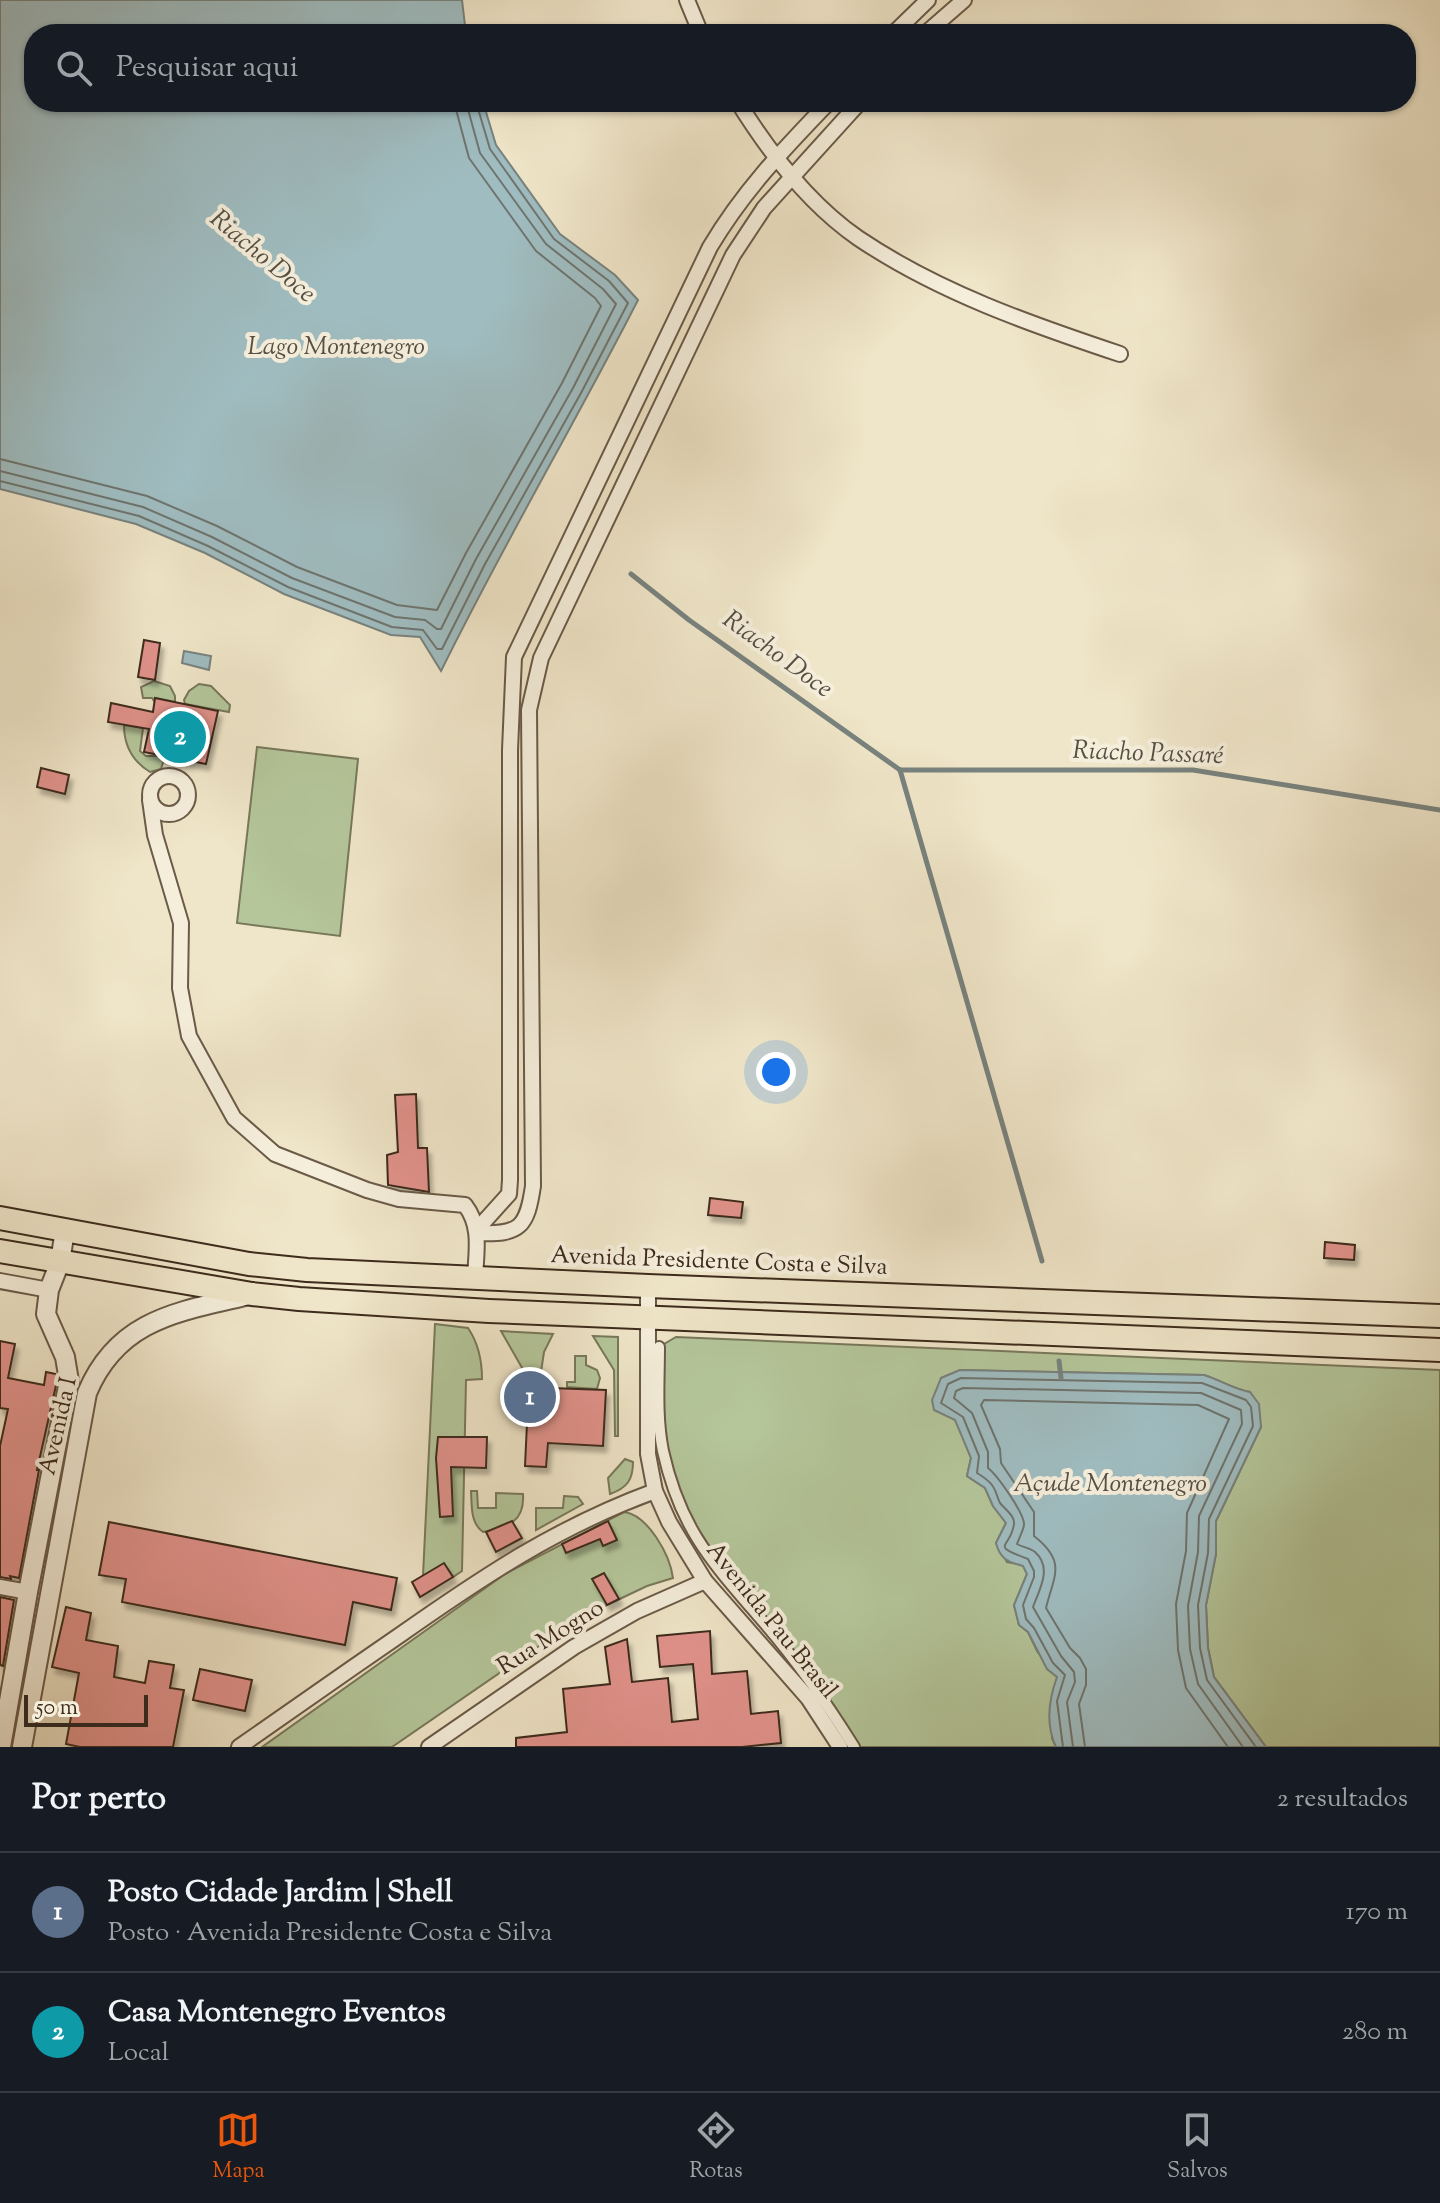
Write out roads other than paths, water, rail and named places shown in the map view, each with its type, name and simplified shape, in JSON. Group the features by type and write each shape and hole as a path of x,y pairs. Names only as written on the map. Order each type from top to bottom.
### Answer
{"main road":[{"name":"Avenida Presidente Costa e Silva","path":"0,1218 249,1264 307,1270 1435,1316"},
{"path":"0,1251 252,1294 648,1318 1434,1350 1435,1316"},
{"path":"1382,1349 1383,1314"}],"street":[{"path":"687,0 697,24"},
{"path":"903,24 928,0"},
{"path":"936,24 964,0"},
{"path":"745,112 777,157 813,199 858,238 943,287 1029,324 1120,354"},
{"path":"475,1278 478,1233 482,1224 509,1194 510,1180 510,750 514,657 710,247 734,207 820,112"},
{"path":"478,1233 502,1234 513,1230 524,1220 533,1186 529,710 541,658 733,255 764,208 851,112"},
{"path":"150,800 158,850 181,923 180,988 189,1036 234,1118 275,1154 367,1190 399,1199 465,1205 473,1216 478,1233"},
{"name":"Avenida I","path":"1,1747 69,1381 65,1357 46,1314 65,1230"},
{"path":"0,1281 49,1290"},
{"name":"Avenida Pau Brasil","path":"648,1286 648,1454 655,1491 669,1522 705,1581 808,1698 840,1747"},
{"name":"Avenida I","path":"22,1747 87,1393 95,1375 116,1346 131,1333 174,1314 252,1294"},
{"path":"659,1347 659,1417 663,1448 691,1531 729,1584 761,1618 796,1663 854,1747"},
{"path":"239,1747 526,1550 613,1506 655,1491"},
{"path":"41,1522 62,1526"},
{"name":"Rua Mogno","path":"429,1747 574,1647 637,1611 705,1581"},
{"path":"0,1587 28,1592"}],"water":[{"name":"Lago Montenegro","path":"0,0 462,0 465,24 24,24 24,112 486,112 496,145 560,234 615,275 638,300 441,671 420,637 391,635 284,594 205,553 136,524 0,489"},
{"path":"184,651 211,656 209,670 182,663"},
{"name":"Açude Montenegro","path":"960,1370 1204,1375 1250,1392 1259,1404 1261,1427 1216,1521 1216,1554 1206,1605 1208,1648 1214,1677 1266,1747 1056,1747 1049,1712 1057,1677 1047,1669 1028,1632 1019,1625 1014,1605 1027,1574 1023,1566 1005,1559 1000,1553 996,1543 1006,1523 993,1506 985,1488 967,1476 971,1458 955,1420 934,1410 932,1400 941,1378"}],"waterway":[{"name":"Riacho Doce","path":"631,574 689,620 900,770"},
{"name":"Riacho Passaré","path":"900,770 1193,770 1440,810"},
{"path":"900,770 1042,1261"},
{"path":"1059,1361 1061,1378"}],"place":[{"name":"Casa Montenegro Eventos","path":"180,737"},
{"name":"Posto Cidade Jardim | Shell","path":"530,1397"}]}
